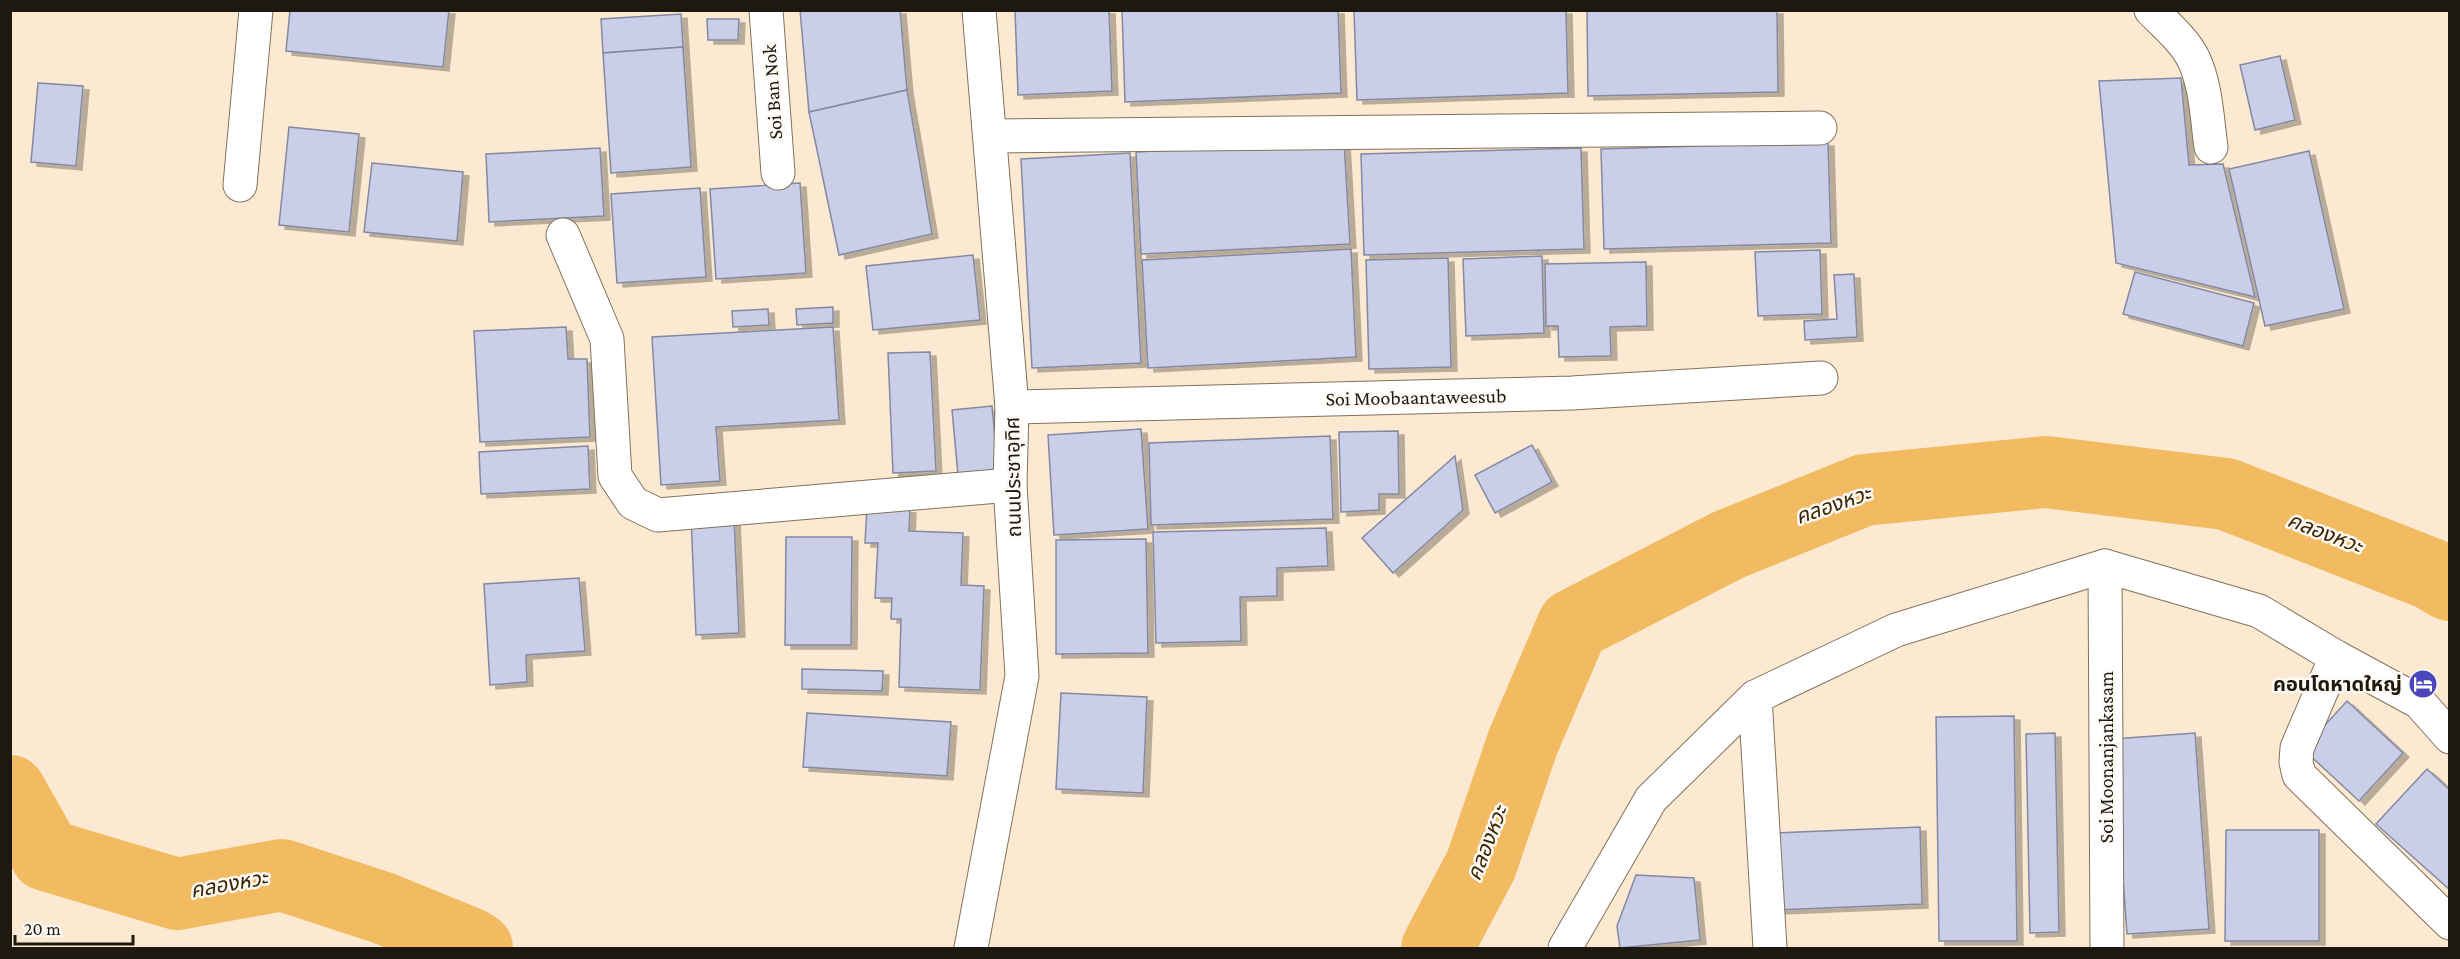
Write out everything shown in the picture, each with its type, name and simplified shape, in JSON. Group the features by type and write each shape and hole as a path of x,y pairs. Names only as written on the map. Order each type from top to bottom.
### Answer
{"street":[{"path":"240,185 256,10"},
{"name":"Soi Ban Nok","path":"766,10 778,173"},
{"name":"ถนนประชาอุทิศ","path":"972,945 1022,676 1010,485 1012,407 979,10"},
{"path":"2151,10 2180,40 2193,59 2202,82 2211,147"},
{"path":"990,136 1820,128"},
{"path":"563,235 607,339 615,476 633,504 658,515 1010,485"},
{"name":"Soi Moobaantaweesub","path":"1012,407 1560,393 1821,378"},
{"path":"1565,948 1651,799 1755,697 1896,630 2105,566 2259,611 2336,657 2419,702 2450,737"},
{"name":"Soi Moonanjankasam","path":"2105,566 2107,948"},
{"path":"2336,657 2297,748 2296,762 2299,774 2450,923"},
{"path":"1755,697 1770,948"}],"building":[{"path":"290,10 449,10 443,67 286,51"},
{"path":"800,10 900,10 907,90 809,112"},
{"path":"1015,10 1109,10 1112,91 1018,95"},
{"path":"1122,10 1338,10 1341,93 1125,102"},
{"path":"1354,10 1566,10 1568,93 1357,100"},
{"path":"1587,10 1777,10 1778,92 1588,96"},
{"path":"681,14 683,47 603,53 601,19"},
{"path":"707,19 739,19 738,40 708,40"},
{"path":"683,47 691,167 611,173 603,53"},
{"path":"2280,56 2295,120 2255,130 2240,65"},
{"path":"2181,78 2189,165 2223,164 2255,297 2116,263 2099,81"},
{"path":"38,83 83,86 76,166 31,162"},
{"path":"907,90 932,234 839,255 809,112"},
{"path":"289,127 359,134 349,232 279,225"},
{"path":"1344,141 1350,244 1141,254 1136,152"},
{"path":"1828,142 1831,243 1604,249 1601,149"},
{"path":"600,148 604,216 489,222 486,154"},
{"path":"1581,148 1584,249 1364,255 1361,154"},
{"path":"2309,151 2344,309 2265,326 2229,169"},
{"path":"1130,153 1141,363 1032,368 1021,159"},
{"path":"372,163 463,172 457,241 364,232"},
{"path":"800,183 806,273 716,279 710,189"},
{"path":"700,188 706,277 617,283 611,194"},
{"path":"1351,249 1356,357 1148,368 1142,260"},
{"path":"1820,250 1822,314 1758,316 1755,252"},
{"path":"973,255 980,320 873,330 866,266"},
{"path":"1542,256 1544,333 1466,336 1463,259"},
{"path":"1448,258 1451,367 1369,369 1366,260"},
{"path":"1646,262 1647,326 1610,327 1611,356 1559,357 1558,326 1546,326 1545,264"},
{"path":"2135,272 2254,303 2243,346 2123,314"},
{"path":"1854,274 1857,337 1805,340 1804,321 1837,319 1834,275"},
{"path":"833,307 833,323 797,325 796,309"},
{"path":"768,309 769,325 733,327 732,311"},
{"path":"566,327 568,359 587,359 590,437 480,442 474,331"},
{"path":"833,327 839,420 716,427 720,481 661,485 652,337"},
{"path":"930,352 936,471 893,473 888,353"},
{"path":"992,406 998,471 958,475 952,410"},
{"path":"1141,429 1148,529 1054,535 1048,435"},
{"path":"1398,431 1399,494 1379,494 1379,510 1341,512 1339,432"},
{"path":"1330,436 1333,519 1151,525 1149,443"},
{"path":"1532,445 1552,482 1495,513 1475,475"},
{"path":"588,446 590,489 481,494 479,452"},
{"path":"1455,456 1463,510 1393,573 1362,538"},
{"path":"867,507 910,509 909,531 963,533 961,585 984,586 980,690 899,687 901,619 891,619 892,598 875,598 878,543 865,543"},
{"path":"734,517 739,633 696,635 691,518"},
{"path":"1326,528 1328,566 1277,568 1277,596 1240,597 1241,641 1156,643 1153,532"},
{"path":"786,537 852,537 851,645 785,645"},
{"path":"1146,539 1148,653 1056,654 1056,540"},
{"path":"579,578 585,651 526,655 527,682 490,685 484,584"},
{"path":"802,669 883,671 882,691 802,689"},
{"path":"1061,693 1147,697 1143,793 1056,789"},
{"path":"2347,701 2403,753 2359,801 2303,749"},
{"path":"807,713 951,722 947,776 803,767"},
{"path":"2014,716 2017,941 1939,941 1936,717"},
{"path":"2055,733 2059,932 2030,933 2026,734"},
{"path":"2195,733 2209,929 2127,934 2113,739"},
{"path":"2427,769 2450,790 2450,890 2376,824"},
{"path":"1920,827 1922,904 1777,910 1774,833"},
{"path":"2226,830 2319,830 2319,941 2225,941"},
{"path":"1636,875 1694,878 1700,940 1620,948 1617,926"}],"waterway":[{"name":"คลองหวะ","path":"1437,948 1481,865 1523,742 1573,625 1728,545 1864,490 2046,472 2226,494 2431,574 2450,585"},
{"name":"คลองหวะ","path":"10,791 46,855 177,894 282,875 383,908 477,948"}],"place":[{"name":"คอนโดหาดใหญ่","path":"2423,684"}]}
